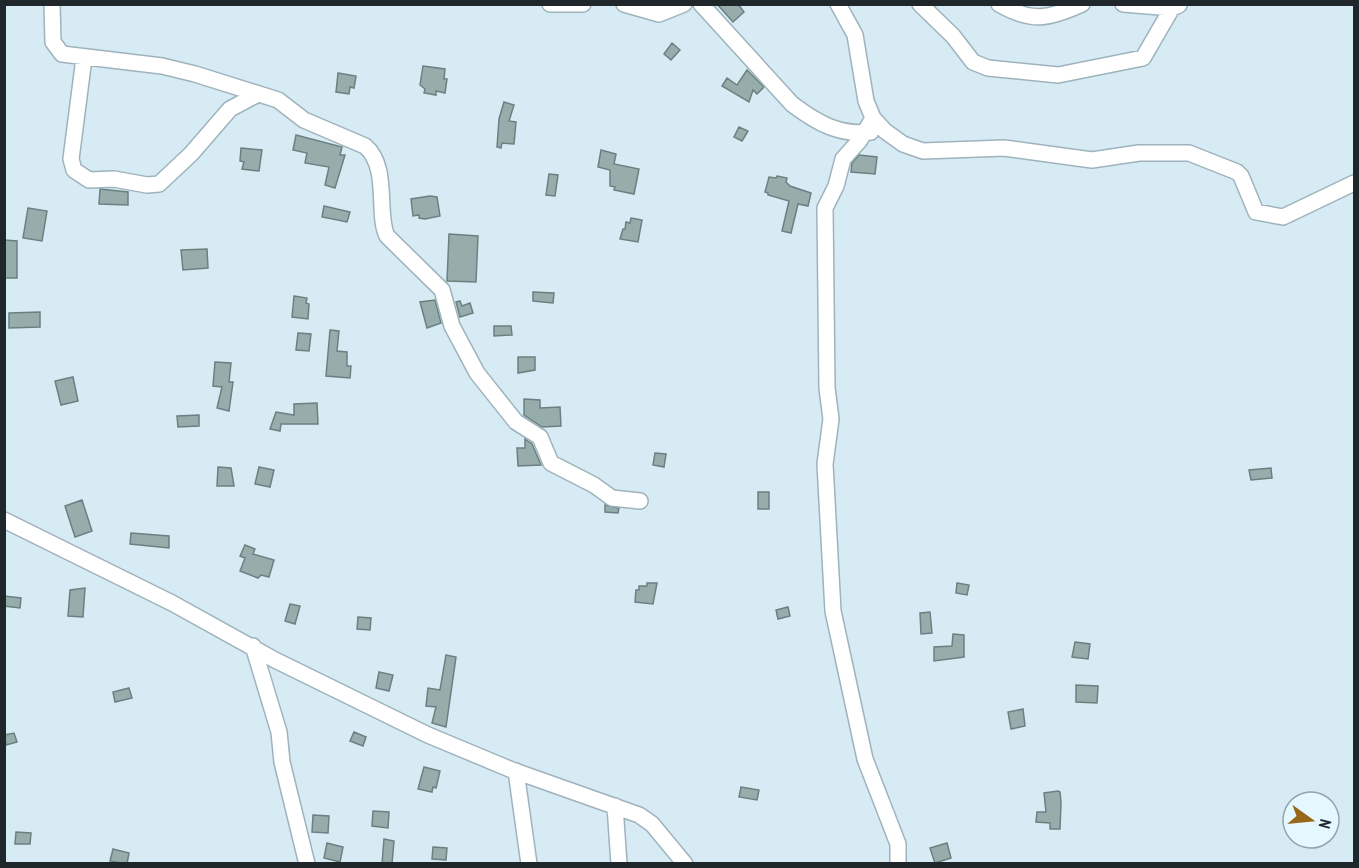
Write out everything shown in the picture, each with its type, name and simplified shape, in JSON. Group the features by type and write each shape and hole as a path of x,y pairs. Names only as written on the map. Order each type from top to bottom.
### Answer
{"street":[{"path":"52,4 54,46 62,54 174,68 278,100 304,120 369,149 382,187 384,230 395,245 442,290 452,326 477,373 516,422 539,436 548,459 554,465 594,485 612,498 640,501"},
{"path":"550,4 583,4"},
{"path":"624,4 659,14 669,12 684,4"},
{"path":"701,4 792,104 836,130 866,133 885,131"},
{"path":"838,4 855,35 866,101 873,118 885,131 912,149 923,151 1004,148 1092,160 1139,153 1189,153 1237,172 1241,176 1256,212 1278,217 1354,183"},
{"path":"920,4 953,36 973,62 988,68 1045,76 1143,58 1175,6 1123,4"},
{"path":"999,4 1023,16 1040,18 1055,16 1082,4"},
{"path":"84,58 71,159 74,170 89,180 114,179 147,185 163,182 230,109 258,94"},
{"path":"873,118 866,133 843,159 836,186 825,208 827,388 831,419 825,464 835,624 865,759 898,844 898,864"},
{"path":"4,520 253,646 275,660 428,735 516,771 646,819 685,864"},
{"path":"253,646 279,732 282,762 307,864"},
{"path":"516,771 529,864"},
{"path":"615,806 619,864"}],"building":[{"path":"717,4 738,4 744,12 733,22"},
{"path":"672,43 680,50 671,60 664,54"},
{"path":"423,66 445,69 444,79 447,79 445,93 436,91 436,95 424,93 425,89 420,85"},
{"path":"747,70 764,87 757,94 753,90 749,102 722,86 727,78 737,85"},
{"path":"338,73 356,76 354,88 350,87 349,94 336,92"},
{"path":"504,102 514,105 509,121 516,122 514,144 502,143 501,148 497,147 499,119"},
{"path":"739,127 748,131 742,141 734,137"},
{"path":"296,135 342,147 340,155 345,155 335,188 325,185 329,167 305,163 307,153 293,150"},
{"path":"241,148 262,150 259,171 242,169 244,162 240,161"},
{"path":"601,150 616,154 614,164 639,169 634,194 614,190 615,187 610,186 610,170 598,167"},
{"path":"859,155 877,157 875,174 851,172 852,163"},
{"path":"549,174 558,175 555,196 546,195"},
{"path":"777,176 787,178 786,182 790,186 811,193 808,206 798,204 791,233 782,231 789,201 765,192 769,177 776,178"},
{"path":"100,189 128,192 128,205 99,204"},
{"path":"437,197 440,216 425,219 419,218 419,215 413,216 411,199"},
{"path":"324,206 350,212 347,222 322,217"},
{"path":"28,208 47,211 42,241 23,238"},
{"path":"631,218 642,220 638,242 620,239 626,222 630,223"},
{"path":"449,234 478,236 476,282 447,281"},
{"path":"4,240 17,241 17,278 4,278"},
{"path":"207,249 208,268 183,270 181,250"},
{"path":"533,292 554,293 553,303 533,301"},
{"path":"294,296 307,298 308,319 292,317"},
{"path":"435,300 441,323 427,328 420,302"},
{"path":"460,301 462,306 470,303 473,313 460,317 456,302"},
{"path":"40,312 40,327 9,328 9,313"},
{"path":"494,326 511,326 512,335 494,336"},
{"path":"330,330 339,331 337,351 347,352 347,366 351,366 350,378 326,376"},
{"path":"298,333 311,334 309,351 296,350"},
{"path":"518,357 535,357 535,370 518,373"},
{"path":"215,362 231,363 229,382 233,382 229,411 217,408 222,387 213,386"},
{"path":"73,377 78,401 61,405 55,381"},
{"path":"524,399 540,400 540,408 560,407 561,426 542,427 524,415"},
{"path":"317,403 318,424 281,424 280,431 270,429 276,412 294,415 294,404"},
{"path":"199,415 199,426 178,427 177,416"},
{"path":"525,439 532,444 541,465 518,466 517,448 525,448"},
{"path":"655,453 666,454 664,467 653,465"},
{"path":"218,467 231,468 234,486 217,486"},
{"path":"259,467 274,470 270,487 255,484"},
{"path":"1271,468 1272,478 1251,480 1249,470"},
{"path":"758,492 769,492 769,509 758,509"},
{"path":"82,500 92,531 75,537 65,506"},
{"path":"605,505 619,508 618,513 605,512"},
{"path":"131,533 169,536 169,548 130,544"},
{"path":"245,545 255,549 253,554 274,560 269,577 261,575 258,578 240,571 245,558 240,556"},
{"path":"647,583 657,583 653,604 635,602 636,590 639,590 639,586 647,586"},
{"path":"957,583 969,585 967,595 956,593"},
{"path":"85,588 83,617 68,616 70,590"},
{"path":"4,596 21,598 20,608 4,606"},
{"path":"290,604 300,606 295,624 285,621"},
{"path":"788,607 790,616 778,619 776,610"},
{"path":"930,612 932,633 921,634 920,613"},
{"path":"358,617 371,618 370,630 357,629"},
{"path":"953,634 964,635 964,657 934,661 934,647 952,646"},
{"path":"1075,642 1090,644 1088,659 1072,657"},
{"path":"446,655 456,657 446,727 432,723 436,707 426,706 428,688 440,690"},
{"path":"379,672 393,675 389,691 376,688"},
{"path":"1076,685 1098,686 1097,703 1076,702"},
{"path":"129,688 132,698 115,702 113,692"},
{"path":"1023,709 1025,726 1011,729 1008,712"},
{"path":"354,732 366,737 363,746 350,741"},
{"path":"14,733 17,742 6,745 4,735"},
{"path":"424,767 440,771 436,788 433,787 432,792 418,789"},
{"path":"741,787 759,790 757,800 739,797"},
{"path":"1058,791 1061,802 1060,829 1050,829 1050,823 1036,822 1037,812 1046,812 1044,793"},
{"path":"373,811 389,812 388,828 372,826"},
{"path":"313,815 329,816 328,833 312,832"},
{"path":"16,832 31,833 30,844 15,844"},
{"path":"384,839 394,841 392,864 382,864"},
{"path":"327,843 343,847 340,862 324,858"},
{"path":"947,843 951,858 935,863 930,848"},
{"path":"433,847 447,848 446,860 432,859"},
{"path":"113,849 129,853 127,864 110,861"}]}
